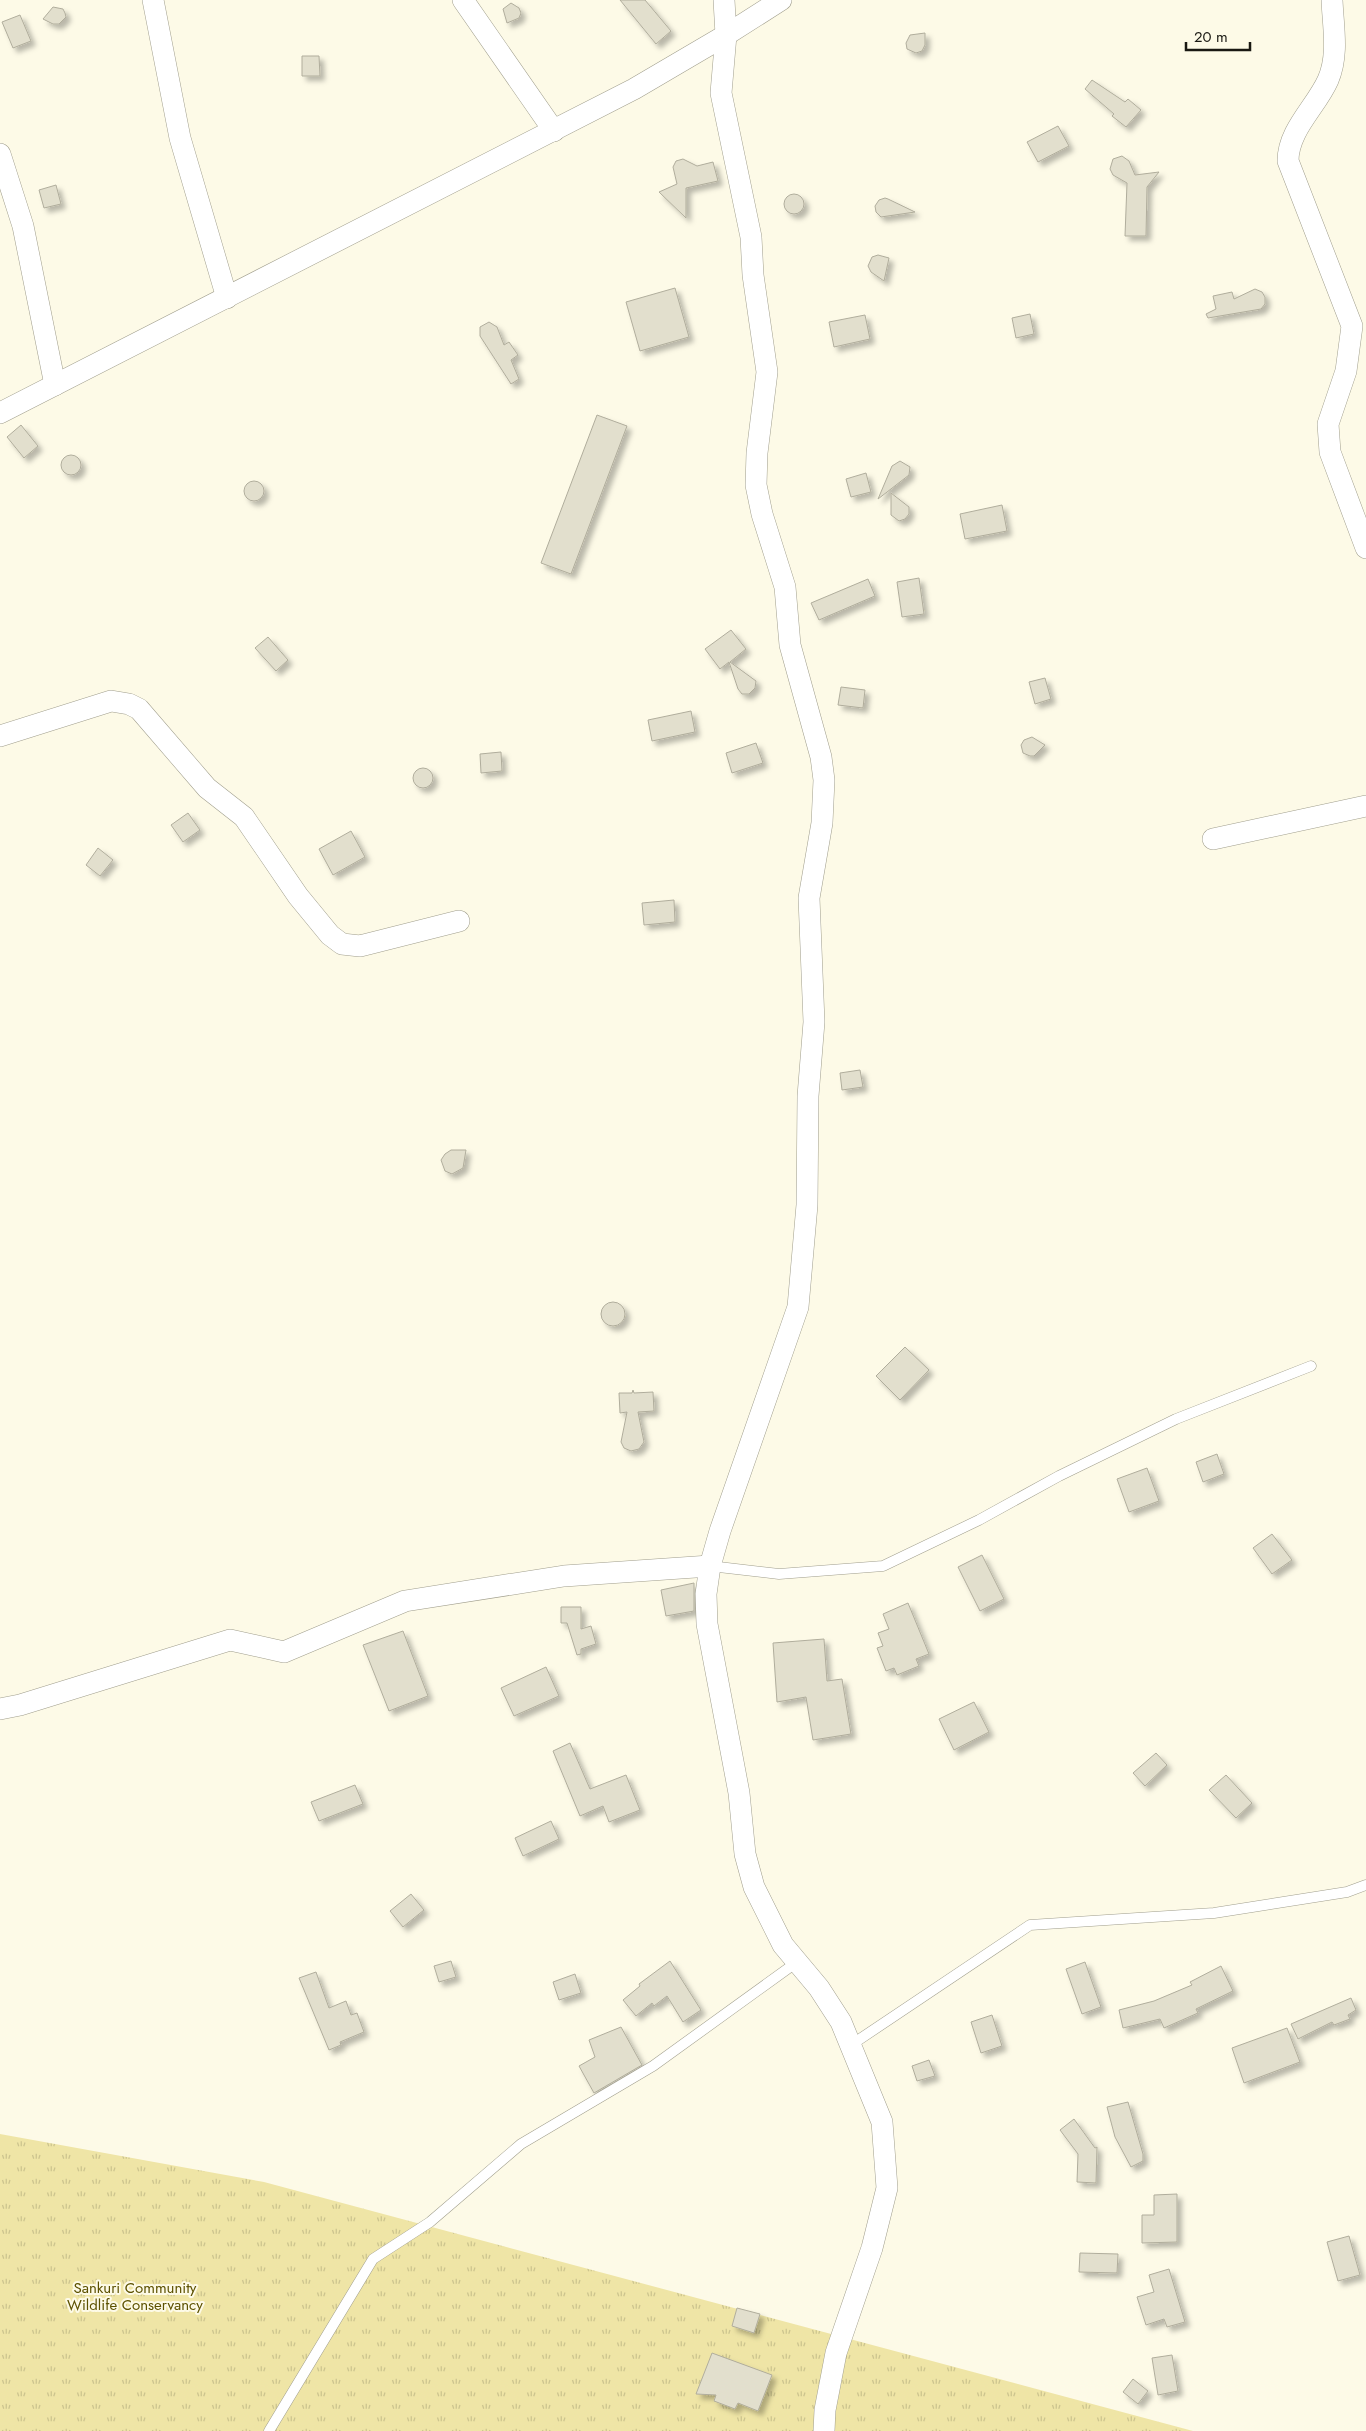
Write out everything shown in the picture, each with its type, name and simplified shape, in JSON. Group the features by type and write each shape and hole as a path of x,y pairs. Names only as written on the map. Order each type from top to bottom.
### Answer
{"street":[{"path":"153,0 180,138 227,298"},
{"path":"463,0 554,131"},
{"path":"724,0 726,35 721,93 752,237 753,275 767,372 757,453 756,485 762,514 785,587 790,645 821,758 824,780 822,823 809,898 814,1022 808,1096 807,1206 798,1307 739,1472 710,1566 706,1594 707,1624 739,1793 745,1854 754,1888 783,1945 819,1988 841,2022 882,2122 887,2188 872,2248 836,2353 825,2410 824,2431"},
{"path":"0,413 634,89 781,0"},
{"path":"1332,0 1335,48 1328,79 1288,146 1288,160 1352,326 1346,371 1332,410 1328,435 1330,452 1366,548"},
{"path":"0,154 23,226 55,385"},
{"path":"0,736 111,701 129,704 139,709 207,788 244,817 298,896 330,935 342,944 360,946 459,920"},
{"path":"1213,839 1366,806"},
{"path":"0,1709 20,1705 230,1640 284,1652 405,1601 564,1576 710,1566"}],"lane":[{"path":"710,1566 780,1574 883,1566 979,1520 1059,1476 1176,1420 1311,1366"},
{"path":"851,2046 1030,1925 1214,1913 1347,1892 1366,1885"},
{"path":"269,2431 373,2259 430,2222 521,2144 653,2066 797,1962"}],"green space":[{"name":"Sankuri Community Wildlife Conservancy","path":"0,2134 264,2182 1193,2431 0,2431"}],"building":[{"path":"620,0 645,0 671,31 656,44"},
{"path":"511,3 519,8 521,13 519,18 507,23 503,9"},
{"path":"53,7 63,9 65,13 66,17 59,24 53,24 43,19"},
{"path":"20,15 31,41 13,48 2,22"},
{"path":"925,33 925,45 922,51 916,53 907,49 906,43 910,35"},
{"path":"302,56 319,56 320,76 302,76"},
{"path":"1092,80 1125,102 1128,99 1141,110 1126,127 1085,89"},
{"path":"1058,126 1069,146 1038,162 1027,142"},
{"path":"1122,156 1129,161 1135,175 1159,172 1147,187 1146,236 1125,236 1127,183 1113,175 1110,169 1113,159"},
{"path":"683,159 697,166 713,162 718,181 686,188 686,218 659,192 677,184 673,167 676,161"},
{"path":"56,185 61,204 44,208 39,190"},
{"path":"794,194 801,197 804,204 801,211 794,214 787,211 784,204 787,197"},
{"path":"885,198 915,212 881,217 876,212 875,206 879,200"},
{"path":"878,255 889,258 884,281 871,272 868,266 872,257"},
{"path":"675,288 689,337 640,351 626,302"},
{"path":"1255,289 1262,292 1265,297 1265,304 1261,309 1208,318 1206,314 1216,309 1213,296 1232,292 1234,299"},
{"path":"1030,314 1034,334 1016,338 1012,318"},
{"path":"865,315 870,339 834,347 829,322"},
{"path":"489,322 497,327 504,345 509,342 518,355 511,360 519,379 511,384 480,336 480,327"},
{"path":"597,415 627,426 571,574 541,563"},
{"path":"21,425 38,446 24,458 7,437"},
{"path":"71,455 78,458 81,465 78,472 71,475 64,472 61,465 64,458"},
{"path":"900,461 910,467 909,475 878,499 892,466"},
{"path":"866,473 871,492 851,497 846,479"},
{"path":"254,481 261,484 264,491 261,498 254,501 247,498 244,491 247,484"},
{"path":"891,493 909,507 909,514 905,519 899,521 891,515"},
{"path":"1002,505 1007,531 965,539 960,514"},
{"path":"919,578 924,614 902,617 897,582"},
{"path":"868,579 875,596 819,620 811,603"},
{"path":"731,630 746,649 730,662 756,681 755,688 749,694 742,694 738,689 729,662 720,669 705,649"},
{"path":"268,637 288,660 276,671 255,648"},
{"path":"1045,678 1051,699 1035,704 1029,682"},
{"path":"841,687 865,690 863,708 838,705"},
{"path":"691,711 695,732 652,741 648,720"},
{"path":"1032,737 1045,745 1034,756 1030,756 1023,753 1021,745 1024,740"},
{"path":"756,743 763,763 732,773 726,753"},
{"path":"501,752 502,771 481,773 480,754"},
{"path":"423,768 430,771 433,778 430,785 423,788 416,785 413,778 416,771"},
{"path":"188,813 200,830 183,842 171,825"},
{"path":"351,831 365,857 333,875 319,849"},
{"path":"98,848 113,860 100,876 86,865"},
{"path":"674,900 675,922 644,925 642,903"},
{"path":"860,1070 863,1087 842,1090 840,1073"},
{"path":"451,1150 466,1150 463,1168 452,1174 445,1171 441,1160"},
{"path":"613,1302 621,1306 625,1314 621,1322 613,1326 605,1322 601,1314 605,1306"},
{"path":"905,1347 929,1370 900,1400 876,1376"},
{"path":"633,1390 634,1393 653,1392 654,1411 638,1412 644,1442 639,1449 631,1451 624,1448 621,1442 627,1412 620,1413 619,1393 632,1393"},
{"path":"1217,1454 1224,1474 1203,1482 1196,1462"},
{"path":"1147,1468 1159,1501 1129,1512 1117,1479"},
{"path":"1272,1534 1292,1560 1272,1574 1253,1548"},
{"path":"982,1555 1004,1599 980,1611 958,1567"},
{"path":"694,1583 694,1611 666,1616 661,1590"},
{"path":"908,1603 929,1654 916,1659 919,1666 897,1675 894,1668 886,1671 877,1648 883,1646 878,1633 889,1629 883,1614"},
{"path":"561,1607 581,1607 581,1629 591,1626 596,1644 581,1649 581,1654 577,1655 567,1623 561,1623"},
{"path":"403,1631 428,1696 389,1711 363,1645"},
{"path":"824,1639 827,1681 842,1679 851,1734 813,1740 806,1697 777,1702 773,1643"},
{"path":"546,1667 559,1696 514,1716 501,1688"},
{"path":"974,1702 989,1732 954,1750 939,1719"},
{"path":"570,1743 590,1789 626,1775 640,1810 609,1822 603,1806 580,1816 553,1751"},
{"path":"1156,1753 1167,1765 1145,1786 1133,1773"},
{"path":"1226,1775 1252,1803 1236,1818 1209,1790"},
{"path":"355,1785 363,1804 319,1821 311,1802"},
{"path":"551,1821 559,1839 523,1856 515,1838"},
{"path":"411,1894 424,1910 403,1927 390,1911"},
{"path":"451,1961 456,1977 439,1982 434,1966"},
{"path":"670,1961 701,2010 683,2022 667,1996 654,2006 652,2003 636,2016 623,2000 640,1986 639,1984"},
{"path":"1085,1962 1101,2007 1082,2014 1066,1969"},
{"path":"1221,1966 1233,1991 1196,2009 1198,2013 1164,2028 1160,2019 1123,2028 1119,2010 1154,2001 1192,1985 1190,1982"},
{"path":"316,1972 329,2008 346,2001 351,2015 357,2013 364,2032 340,2042 341,2045 329,2050 299,1978"},
{"path":"575,1974 581,1993 559,2000 553,1982"},
{"path":"1351,1998 1356,2010 1348,2015 1350,2019 1334,2025 1332,2022 1298,2039 1291,2024"},
{"path":"992,2015 1002,2046 981,2053 971,2022"},
{"path":"621,2027 642,2065 594,2093 579,2066 595,2057 589,2040"},
{"path":"1287,2028 1300,2062 1244,2083 1232,2048"},
{"path":"929,2060 935,2076 917,2081 912,2066"},
{"path":"1128,2102 1143,2154 1143,2161 1131,2167 1115,2137 1107,2107"},
{"path":"1074,2119 1095,2148 1097,2147 1096,2183 1077,2182 1078,2154 1060,2130"},
{"path":"1177,2194 1177,2242 1142,2243 1142,2215 1154,2215 1154,2195"},
{"path":"1349,2236 1360,2275 1338,2281 1327,2242"},
{"path":"1080,2253 1118,2254 1117,2273 1079,2272"},
{"path":"1169,2269 1185,2322 1167,2327 1164,2319 1146,2325 1137,2297 1154,2292 1149,2275"},
{"path":"737,2308 760,2314 754,2333 732,2326"},
{"path":"712,2353 772,2375 758,2411 738,2403 735,2409 714,2401 716,2395 696,2394"},
{"path":"1172,2355 1178,2391 1158,2395 1152,2358"},
{"path":"1133,2379 1148,2391 1138,2404 1123,2392"}]}
